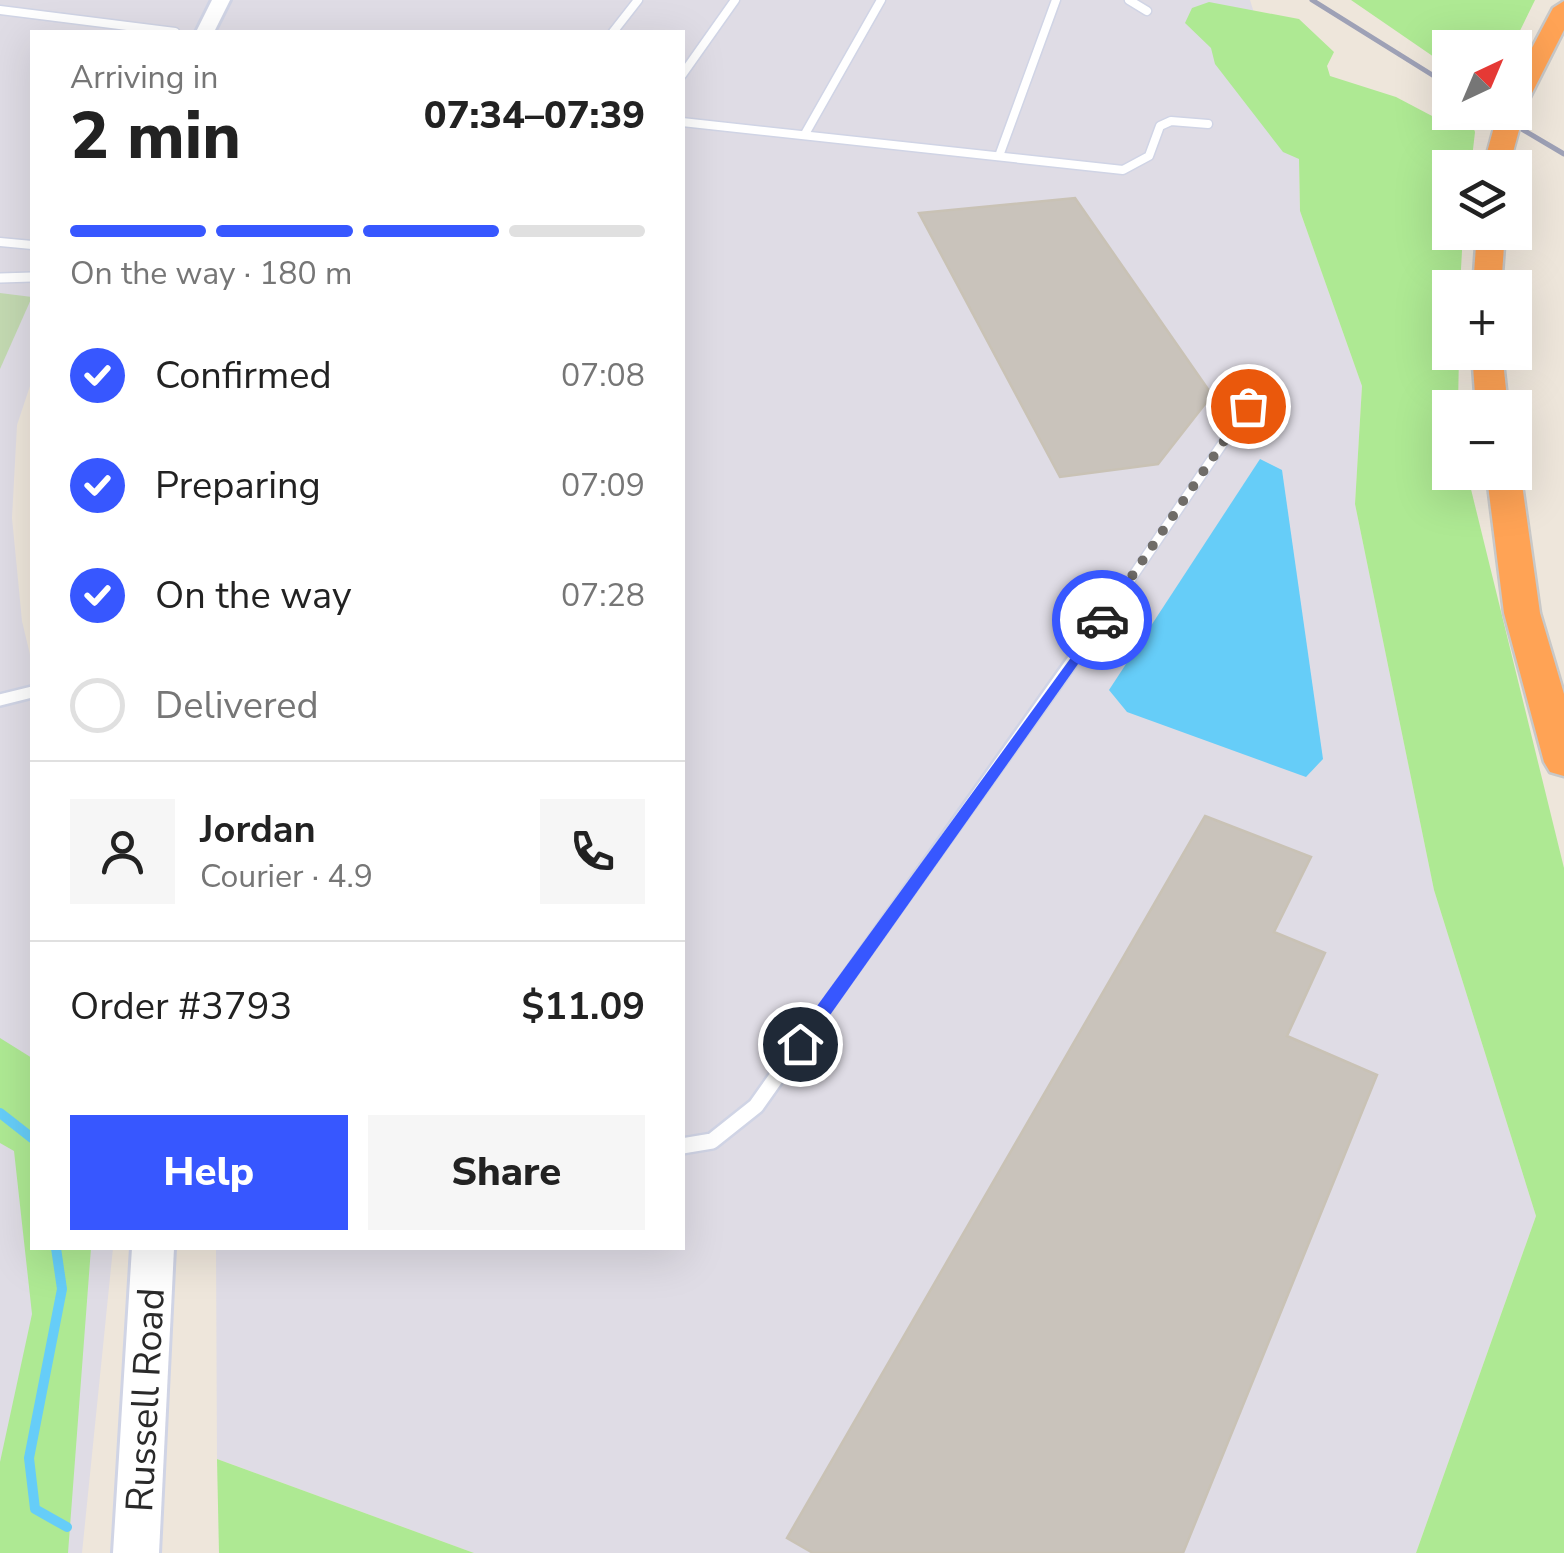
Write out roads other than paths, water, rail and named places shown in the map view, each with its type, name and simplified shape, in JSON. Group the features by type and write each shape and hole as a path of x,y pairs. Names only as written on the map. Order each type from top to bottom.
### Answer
{"highway":[{"path":"1532,71 1564,8"},
{"path":"1505,490 1522,613 1564,762"},
{"path":"1507,490 1523,556 1564,674"}],"main road":[{"path":"206,30 221,0"},
{"name":"Russell Road","path":"136,1553 153,1250"}],"lane":[{"path":"620,0 638,1"},
{"path":"685,71 735,0"},
{"path":"805,134 881,0"},
{"path":"998,156 1056,0"},
{"path":"1129,0 1147,11"},
{"path":"616,30 638,1"},
{"path":"0,10 160,30"},
{"path":"685,122 1123,170 1149,156 1160,126 1171,121 1208,124"},
{"path":"0,242 30,245"},
{"path":"0,278 30,277"},
{"path":"685,1146 712,1141 756,1106 1112,606 1248,406"},
{"path":"0,700 30,692"}],"water":[{"path":"1260,459 1282,470 1323,759 1306,777 1127,712 1109,690"}],"waterway":[{"path":"0,1113 30,1136"},
{"path":"56,1250 62,1289 29,1458 35,1509 67,1527"}],"railway":[{"path":"1312,0 1432,75"},
{"path":"1523,130 1564,154"}]}
